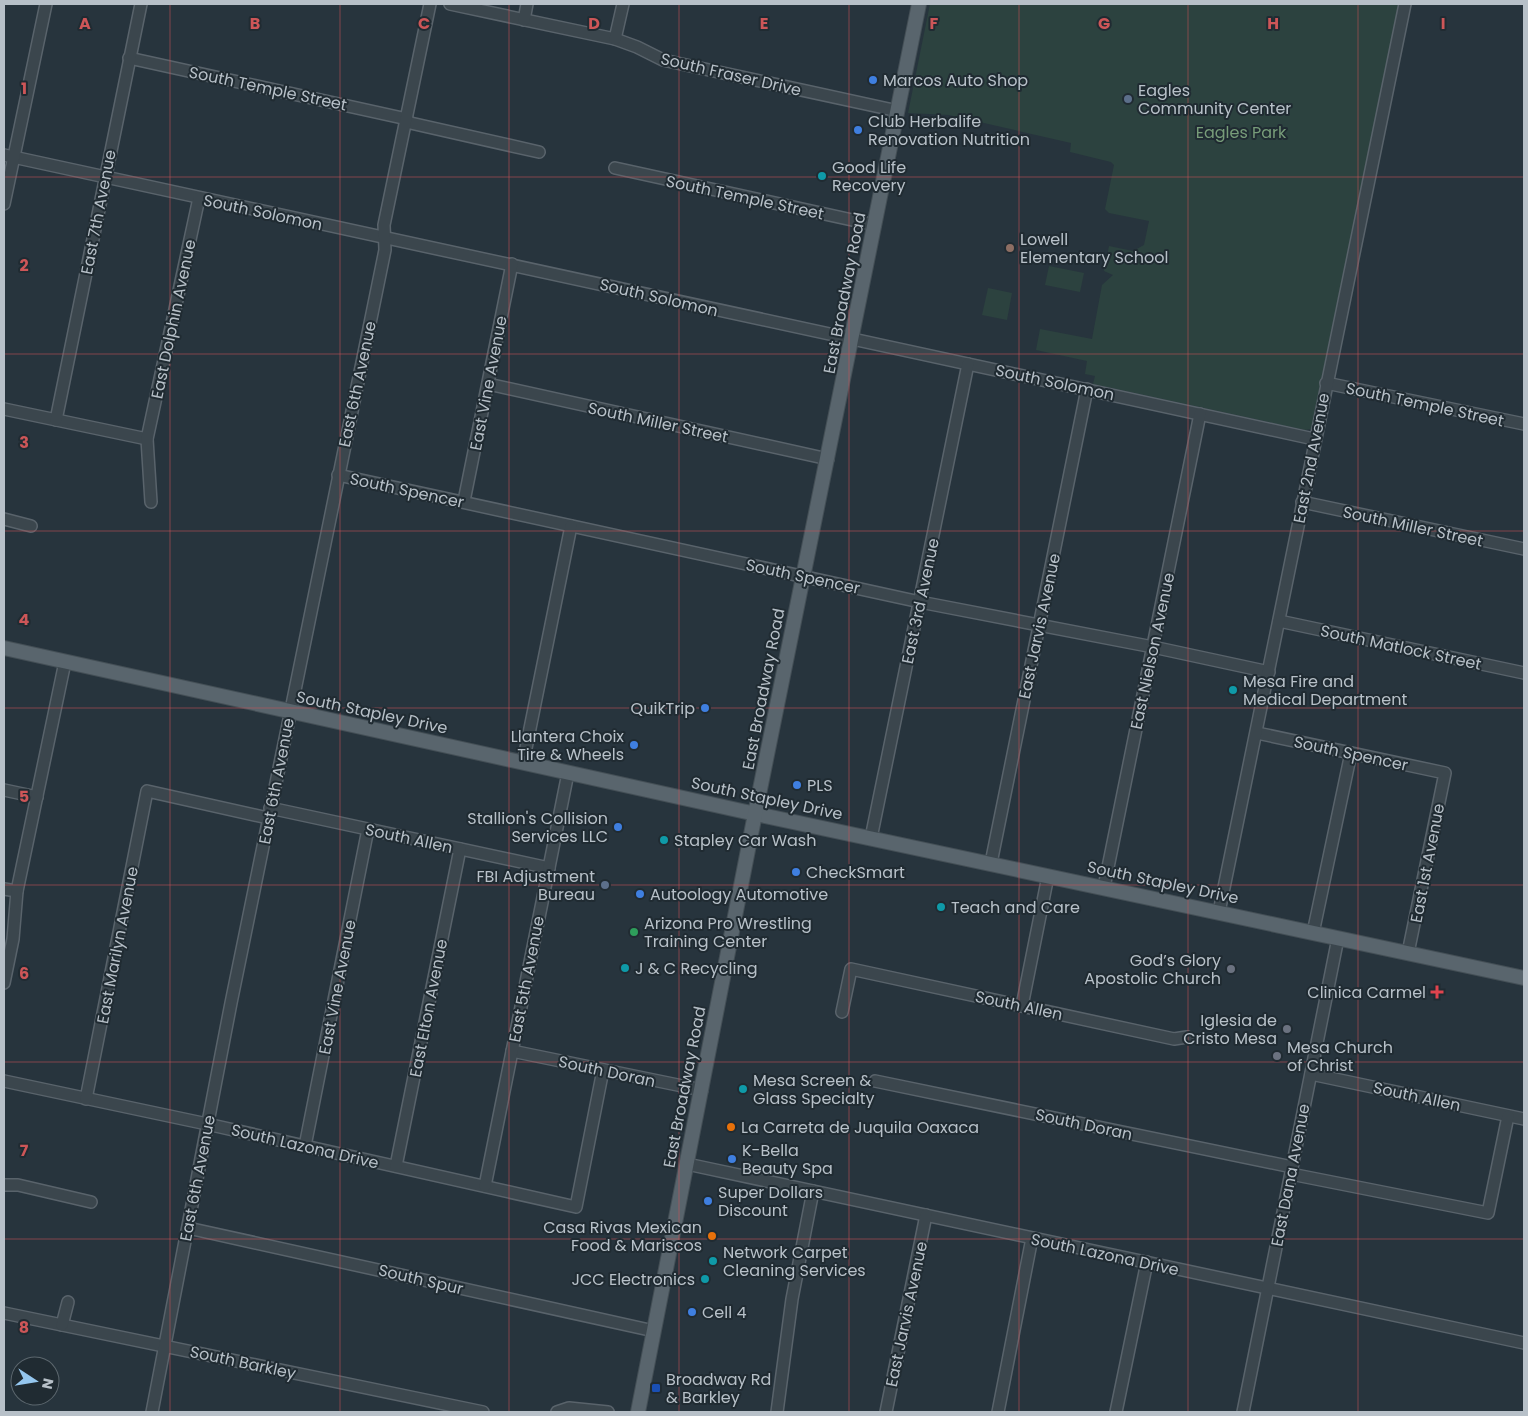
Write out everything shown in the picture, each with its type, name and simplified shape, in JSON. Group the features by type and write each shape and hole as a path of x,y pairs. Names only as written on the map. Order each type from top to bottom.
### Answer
{"main road":[{"name":"East Broadway Road","path":"638,1412 919,4"},
{"name":"South Stapley Drive","path":"4,648 756,814 1524,978"}],"street":[{"path":"4,204 8,156 46,4"},
{"name":"East 7th Avenue","path":"56,420 141,4"},
{"name":"East 6th Avenue","path":"152,1412 269,813 385,250 384,226 430,4"},
{"name":"South Fraser Drive","path":"450,4 615,39 637,46 663,60 898,111"},
{"path":"524,20 527,4"},
{"path":"615,39 623,4"},
{"name":"East 2nd Avenue","path":"1220,912 1314,439 1404,4"},
{"name":"South Temple Street","path":"129,58 539,152"},
{"name":"South Solomon","path":"8,156 1314,439"},
{"name":"South Temple Street","path":"615,168 875,225"},
{"name":"East Dolphin Avenue","path":"152,502 147,439 199,198"},
{"name":"East Vine Avenue","path":"464,501 512,264"},
{"name":"East 3rd Avenue","path":"871,838 968,364"},
{"name":"South Temple Street","path":"1326,383 1524,424"},
{"name":"South Miller Street","path":"488,384 828,459"},
{"name":"East Jarvis Avenue","path":"991,863 1087,389"},
{"path":"4,408 147,439"},
{"name":"East Nielson Avenue","path":"1104,887 1200,414"},
{"name":"South Spencer","path":"338,475 920,602 1153,647 1269,672"},
{"name":"South Miller Street","path":"1302,502 1524,549"},
{"path":"4,519 31,526"},
{"path":"523,763 571,526"},
{"name":"South Matlock Street","path":"1279,621 1524,673"},
{"path":"4,983 12,939 17,891 66,662"},
{"name":"South Spencer","path":"1257,733 1444,773"},
{"path":"1314,932 1351,754"},
{"name":"East 5th Avenue","path":"485,1186 568,773"},
{"name":"East 1st Avenue","path":"1408,953 1444,773"},
{"path":"4,790 37,797"},
{"name":"South Allen","path":"147,792 368,829 549,868"},
{"name":"East Marilyn Avenue","path":"86,1099 147,792"},
{"name":"East Vine Avenue","path":"305,1146 368,829"},
{"name":"East Elton Avenue","path":"396,1166 460,849"},
{"path":"1022,1006 1048,876"},
{"path":"4,889 17,891"},
{"name":"East Dana Avenue","path":"1243,1412 1338,938"},
{"name":"South Allen","path":"842,1012 851,969 1174,1039 1187,1037"},
{"name":"South Doran","path":"512,1051 702,1090"},
{"name":"South Lazona Drive","path":"4,1081 208,1124 576,1207 602,1070"},
{"name":"South Allen","path":"1311,1074 1524,1119"},
{"name":"South Doran","path":"875,1081 1488,1213 1508,1116"},
{"name":"South Lazona Drive","path":"687,1164 1524,1343"},
{"path":"4,1185 18,1184 91,1202"},
{"path":"777,1412 792,1299 813,1192"},
{"name":"East Jarvis Avenue","path":"886,1412 926,1215"},
{"name":"South Spur","path":"188,1228 654,1331"},
{"path":"998,1412 1032,1238"},
{"path":"1116,1412 1147,1262"},
{"path":"62,1325 68,1302"},
{"name":"South Barkley","path":"4,1313 483,1412"},
{"path":"557,1412 569,1408 608,1412"}],"green space":[{"name":"Eagles Park","path":"930,4 1399,4 1311,429 1305,430 1093,384 1095,376 1085,374 1087,361 1036,350 1040,329 1092,339 1102,285 1113,275 1104,271 1109,246 1133,251 1144,245 1149,221 1109,213 1105,209 1114,165 1111,162 1070,152 1071,143 949,115 908,113"},
{"path":"1049,266 1084,273 1080,292 1045,285"},
{"path":"988,288 1012,293 1007,320 982,315"}],"place":[{"name":"Marcos Auto Shop","path":"873,80"},
{"name":"Eagles Community Center","path":"1128,99"},
{"name":"Club Herbalife Renovation Nutrition","path":"858,130"},
{"name":"Good Life Recovery","path":"822,176"},
{"name":"Lowell Elementary School","path":"1010,248"},
{"name":"Mesa Fire and Medical Department","path":"1233,690"},
{"name":"QuikTrip","path":"705,708"},
{"name":"Llantera Choix Tire & Wheels","path":"634,745"},
{"name":"PLS","path":"797,785"},
{"name":"Stallion's Collision Services LLC","path":"618,827"},
{"name":"Stapley Car Wash","path":"664,840"},
{"name":"CheckSmart","path":"796,872"},
{"name":"FBI Adjustment Bureau","path":"605,885"},
{"name":"Autoology Automotive","path":"640,894"},
{"name":"Teach and Care","path":"941,907"},
{"name":"Arizona Pro Wrestling Training Center","path":"634,932"},
{"name":"J & C Recycling","path":"625,968"},
{"name":"God’s Glory Apostolic Church","path":"1231,969"},
{"name":"Clinica Carmel","path":"1437,992"},
{"name":"Iglesia de Cristo Mesa","path":"1287,1029"},
{"name":"Mesa Church of Christ","path":"1277,1056"},
{"name":"Mesa Screen & Glass Specialty","path":"743,1089"},
{"name":"La Carreta de Juquila Oaxaca","path":"731,1127"},
{"name":"K-Bella Beauty Spa","path":"732,1159"},
{"name":"Super Dollars Discount","path":"708,1201"},
{"name":"Casa Rivas Mexican Food & Mariscos","path":"712,1236"},
{"name":"Network Carpet Cleaning Services","path":"713,1261"},
{"name":"JCC Electronics","path":"705,1279"},
{"name":"Cell 4","path":"692,1312"},
{"name":"Broadway Rd & Barkley","path":"656,1388"}]}
